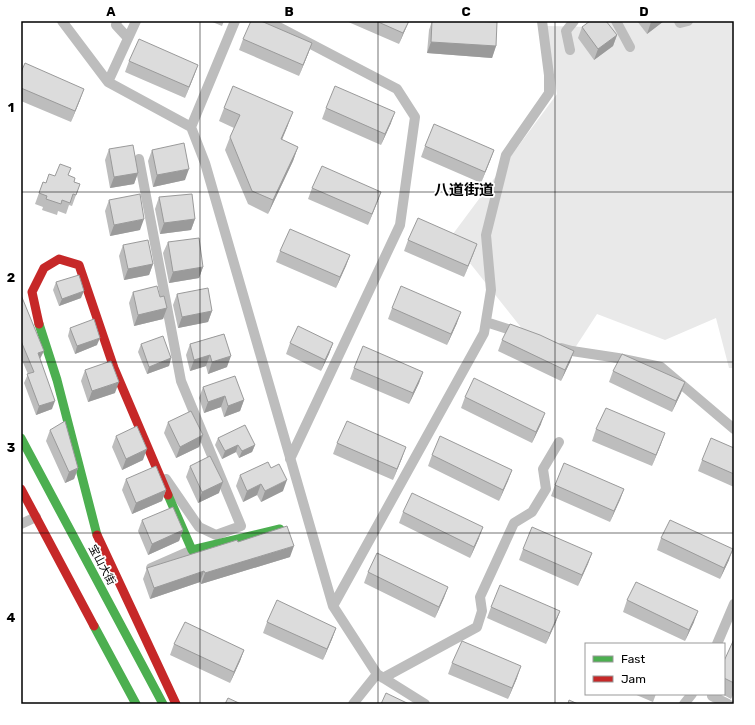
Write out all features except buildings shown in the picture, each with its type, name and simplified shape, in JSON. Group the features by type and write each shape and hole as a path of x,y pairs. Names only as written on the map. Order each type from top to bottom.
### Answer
{"street":[{"path":"62,21 108,82 191,127 205,163 333,606 380,676 424,704"},
{"path":"117,21 116,25 128,38"},
{"path":"108,82 136,21"},
{"path":"191,127 235,21"},
{"path":"267,21 397,89 415,117 400,225 290,460"},
{"path":"333,606 484,333 491,290 486,235 506,155 549,93 549,75 542,21"},
{"path":"570,50 566,31 574,21"},
{"path":"616,21 630,47"},
{"path":"679,21 680,23 688,21"},
{"path":"139,159 181,381 241,526 216,535 199,527 150,455"},
{"path":"176,704 98,540 57,380 39,326 32,292 44,268 59,258 79,265 114,368 192,550"},
{"path":"486,322 529,336"},
{"path":"551,344 572,351 618,358 661,367 734,429"},
{"name":"宝山大街","path":"21,438 163,704"},
{"path":"353,704 380,676 477,627 482,612 480,597 514,523 532,512 546,489 542,469 559,442"},
{"path":"21,489 136,704"},
{"path":"21,524 36,517"},
{"path":"147,570 192,550 280,529"},
{"path":"717,643 734,604"},
{"path":"684,704 691,695"},
{"path":"712,696 728,704"}],"shaded area":[{"path":"602,21 734,21 734,368 729,368 716,318 665,340 597,314 558,374 450,238 557,94 545,26 596,27"}],"traffic: fast":[{"path":"39,324 57,380 97,535"},
{"path":"21,438 163,704"},
{"path":"168,495 192,550 280,529"},
{"path":"94,626 136,704"}],"traffic: jam":[{"path":"39,324 32,292 44,268 59,259 79,265 114,368 168,495"},
{"path":"21,489 94,626"},
{"path":"97,535 176,704"}],"district":[{"name":"八道街道","path":"464,190"}]}
